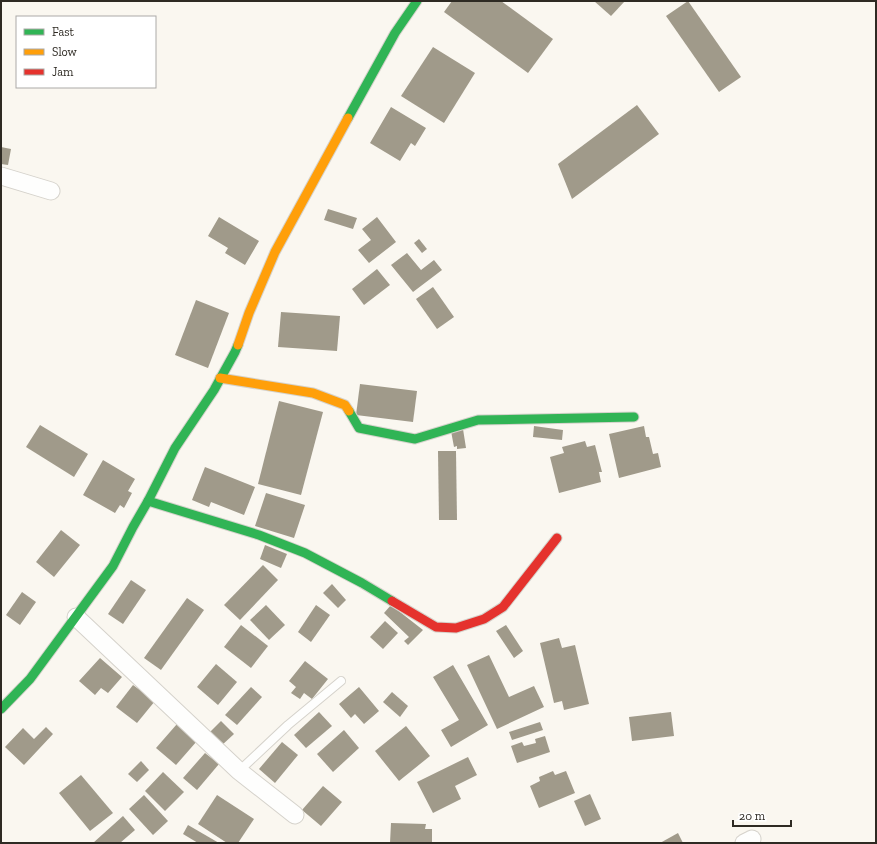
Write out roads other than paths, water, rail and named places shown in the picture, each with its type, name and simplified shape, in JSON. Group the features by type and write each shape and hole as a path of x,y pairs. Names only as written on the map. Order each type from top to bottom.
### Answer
{"street":[{"path":"1,709 30,679 113,566 132,527 175,448 214,390 235,352 249,313 275,252 395,33 417,1"},
{"path":"1,176 50,191"},
{"path":"220,378 313,393 344,406 359,428 415,439 478,420 634,417"},
{"path":"148,500 259,535 305,553 362,583 436,627 456,628 484,619 503,607 557,538"},
{"path":"76,617 239,771 295,815"}],"lane":[{"path":"239,771 288,725 341,681"}]}
